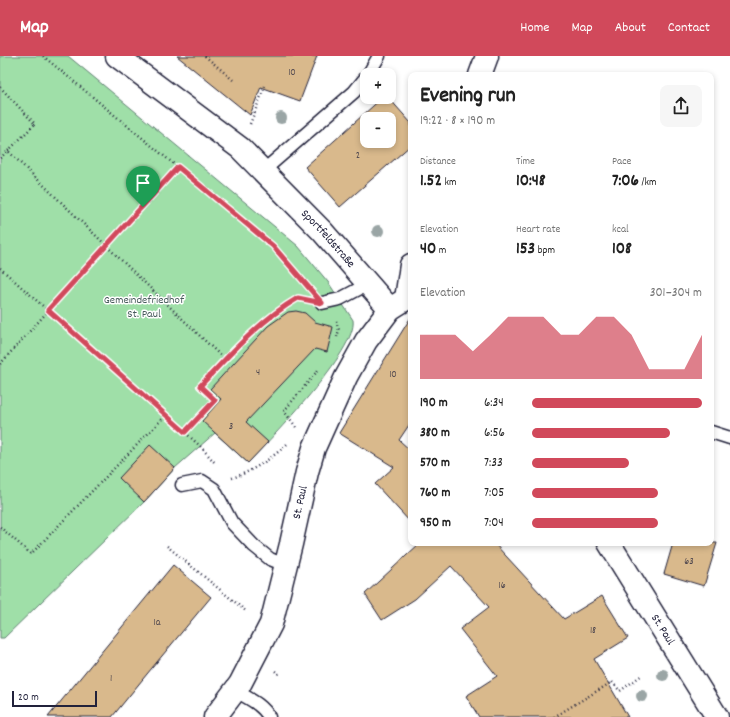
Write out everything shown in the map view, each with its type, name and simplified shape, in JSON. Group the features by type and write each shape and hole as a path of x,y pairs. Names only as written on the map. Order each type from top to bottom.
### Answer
{"street":[{"name":"Sportfeldstraße","path":"117,56 240,148 322,231 368,284 402,302"},
{"path":"481,72 487,56"},
{"name":"St. Paul","path":"215,717 236,691 271,624 314,448 346,377 366,341 402,302 408,277"},
{"name":"St. Paul","path":"611,546 717,717"}],"lane":[{"path":"372,68 379,56"},
{"path":"263,171 360,85"},
{"path":"322,303 340,299 368,284"},
{"path":"714,433 730,438"},
{"path":"182,485 202,481 214,489 232,523 270,559 285,565"},
{"path":"236,691 256,703 266,712 269,717"}],"path":[{"path":"43,56 273,246 334,318 339,330 335,342"},
{"path":"205,56 233,80"},
{"path":"255,112 257,101 265,86"},
{"path":"0,87 35,124 0,158"},
{"path":"8,150 225,360"},
{"path":"0,364 178,167"},
{"path":"0,268 185,432 229,479"},
{"path":"185,432 215,400 200,386 276,311 298,298 322,303"},
{"path":"290,420 284,411 323,364"},
{"path":"0,527 31,554 166,415"},
{"path":"214,489 229,479 244,474 281,450 290,441"},
{"path":"167,546 250,614"},
{"path":"554,717 612,682 620,691 642,675"}],"green space":[{"name":"Gemeindefriedhof St. Paul","path":"0,56 68,56 298,246 328,282 353,320 351,334 342,352 328,372 311,394 248,463 215,433 175,468 144,502 4,638 0,638"}],"building":[{"path":"177,56 317,56 300,101 261,87 250,115"},
{"path":"375,104 394,104 408,120 408,148 340,207 305,167 360,118 360,148 396,148 396,112 366,112"},
{"path":"296,311 305,313 315,322 333,327 327,352 315,349 246,422 268,442 248,463 202,421 221,399 210,389 268,326 288,312"},
{"path":"408,322 408,426 399,440 408,448 408,520 375,484 394,467 339,433"},
{"path":"150,445 175,468 144,502 119,478"},
{"path":"714,543 717,543 704,586 664,574 672,546 714,546"},
{"path":"417,546 497,546 564,619 602,596 628,638 594,659 628,717 479,717 466,696 497,676 460,629 489,607 451,566 415,599 382,620 365,594"},
{"path":"173,565 211,597 112,717 48,717"}],"route":[{"path":"178,167 273,246 322,303 298,298 276,311 200,386 215,400 185,432 48,310 143,207 178,167"}]}
